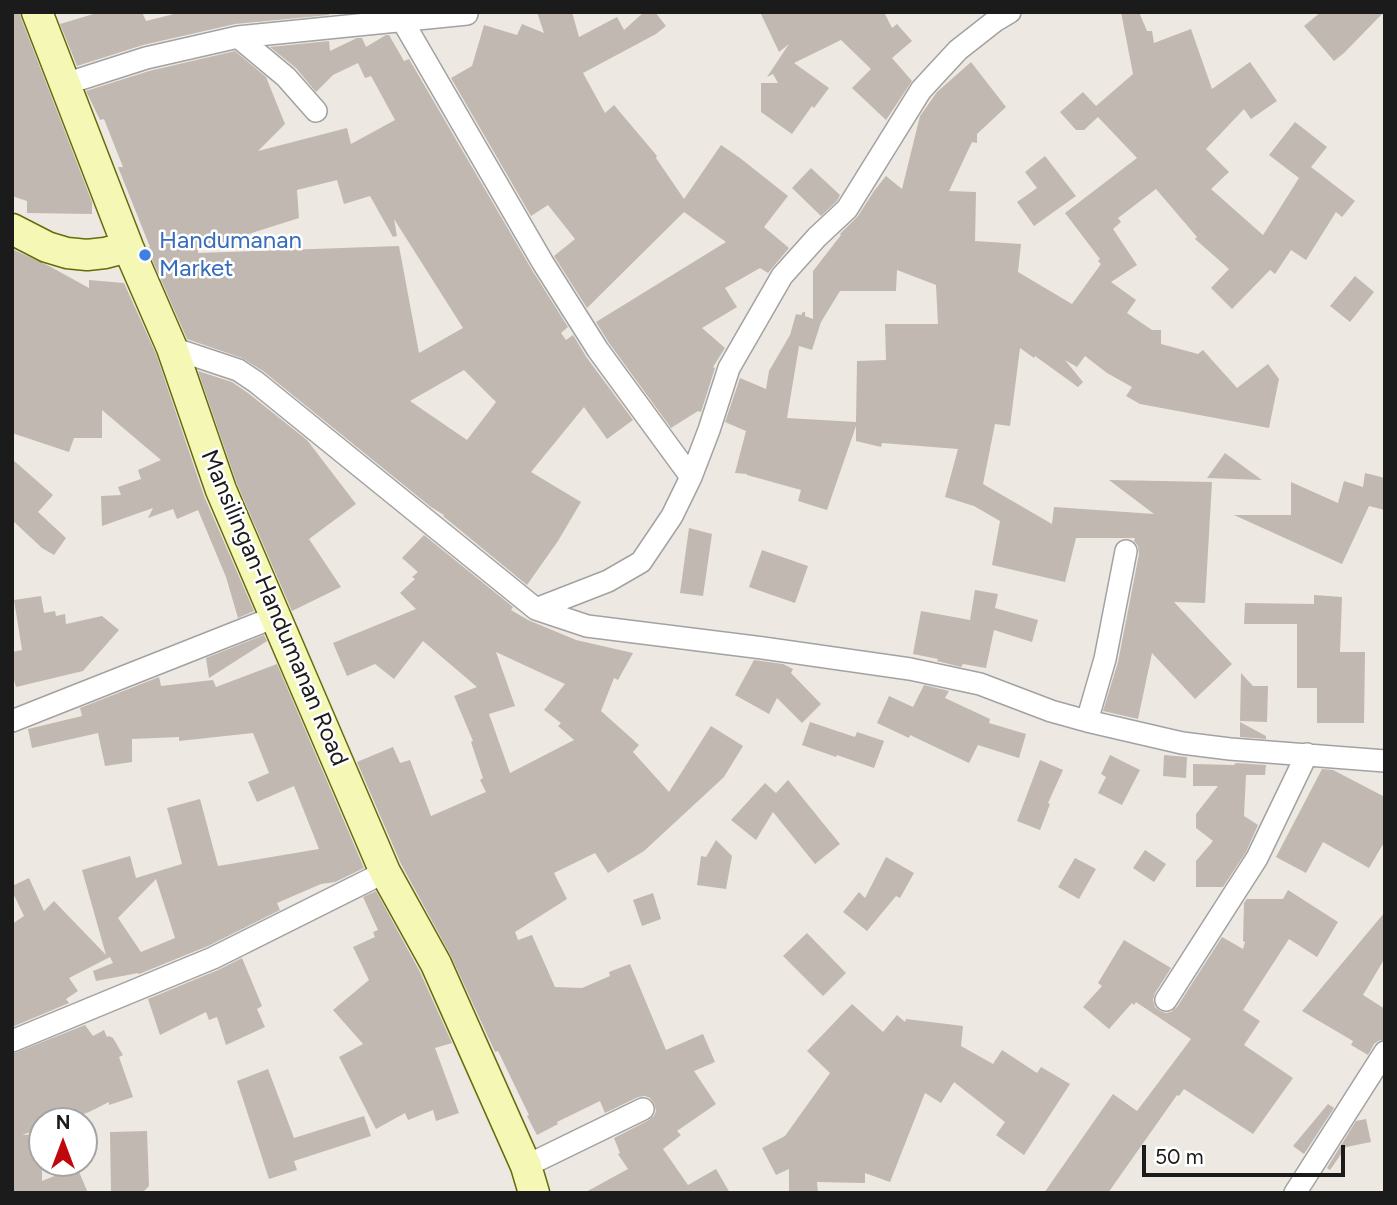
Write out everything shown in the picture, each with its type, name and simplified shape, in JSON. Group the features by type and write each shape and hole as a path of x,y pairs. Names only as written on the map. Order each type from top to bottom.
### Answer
{"street":[{"name":"Mansilingan-Handumanan Road","path":"37,12 128,247 172,348 221,490 385,872 436,964 527,1184"},
{"path":"536,609 608,581 641,562 672,516 691,477 729,368 782,276 847,209 921,90 958,50 1010,12"},
{"path":"65,83 146,58 238,37 467,14"},
{"path":"402,20 543,263 598,351 691,477"},
{"path":"238,37 286,77 316,111"},
{"path":"12,229 47,247 67,253 87,255 128,247"},
{"path":"172,348 238,370 256,382 536,609 587,626 763,648 910,670 980,684 1051,711 1182,743 1230,750 1385,761"},
{"path":"1087,721 1105,659 1126,551"},
{"path":"12,721 275,617"},
{"path":"1166,1000 1257,858 1307,754"},
{"path":"12,1041 213,957 385,872"},
{"path":"1295,1193 1385,1052"},
{"path":"527,1184 643,1109"}],"building":[{"path":"12,12 20,12 92,202 92,214 27,213 27,201 12,196"},
{"path":"100,12 142,12 146,21 182,12 329,12 329,15 235,24 143,45 77,66 60,24"},
{"path":"537,12 572,12 579,37 617,17 624,30 644,12 655,12 666,26 583,73 605,113 614,105 657,156 684,199 721,145 788,196 764,227 789,248 768,273 760,268 725,288 737,307 702,328 725,348 713,367 715,368 701,412 698,411 671,428 596,322 726,242 684,212 587,308 554,256 575,239 548,205 531,216 451,78 472,66 484,25 517,35 522,24 544,33"},
{"path":"760,12 884,12 892,28 897,24 912,41 892,58 912,81 886,120 852,88 871,69 841,40 794,63 829,88 792,134 761,112 761,83 778,83 773,74 767,77 789,44 779,52"},
{"path":"1121,12 1139,12 1147,31 1152,31 1154,43 1191,29 1212,89 1250,62 1277,101 1251,119 1244,109 1206,149 1229,172 1211,189 1263,235 1299,178 1269,155 1295,122 1327,147 1311,167 1355,201 1342,217 1336,212 1306,260 1291,250 1275,274 1270,270 1232,309 1211,288 1229,269 1195,239 1197,237 1156,189 1118,218 1121,222 1113,229 1137,265 1111,282 1136,300 1127,313 1152,330 1161,330 1161,344 1198,354 1203,350 1237,388 1268,364 1279,379 1269,428 1140,404 1126,396 1132,387 1085,356 1077,367 1065,360 1083,382 1078,387 1020,348 1010,426 995,424 983,484 1052,524 1054,507 1154,514 1109,480 1212,482 1205,603 1174,602 1232,664 1195,699 1152,653 1138,719 1103,711 1118,662 1139,554 1135,538 1076,538 1065,582 992,565 1000,521 974,506 945,497 958,449 882,443 881,447 856,441 856,426 827,510 798,501 801,490 735,473 746,431 725,422 740,378 766,389 769,371 790,335 796,314 805,312 805,316 813,319 813,271 840,234 858,216 886,176 902,189 920,116 937,92 971,62 1006,107 977,134 977,143 972,142 949,191 976,192 975,241 1021,244 1018,272 1072,304 1101,264 1065,213 1137,158 1098,117 1084,130 1076,130 1060,112 1083,92 1096,106 1133,74","holes":["897,270 936,285 938,324 885,324 886,360 857,361 856,422 787,418 799,346 812,350 821,322 840,291 896,291"]},
{"path":"1321,12 1384,12 1334,61 1304,26"},
{"path":"389,35 404,61 409,59 568,327 561,333 566,340 573,335 633,420 607,439 584,407 531,472 581,502 527,585 444,515 263,371 242,358 187,339 147,248 150,247 118,167 123,167 104,119 100,120 86,91 149,71 235,51 266,77 285,124 258,151 347,128 351,144 395,120 371,76 365,78 358,63 333,75 316,92 296,68 270,47 329,41 330,51 362,38 366,47","holes":["337,180 344,204 370,196 393,237 397,236 394,219 463,328 419,353 399,246 198,253 198,250 299,218 297,190","464,370 496,402 467,440 410,401"]},
{"path":"1045,156 1076,196 1034,226 1017,202 1037,188 1025,172"},
{"path":"811,168 840,195 821,216 792,188"},
{"path":"12,249 89,288 89,280 124,283 156,354 204,496 254,611 238,618 226,577 198,510 177,519 173,509 148,518 153,508 102,526 101,496 121,495 118,487 141,479 138,470 161,460 102,410 102,438 74,438 69,452 12,433"},
{"path":"1355,276 1374,292 1350,322 1330,306"},
{"path":"198,371 232,382 307,440 356,504 309,539 341,587 292,611 237,484"},
{"path":"1225,453 1262,480 1207,478"},
{"path":"12,459 53,495 38,512 66,538 54,555 42,548 12,520"},
{"path":"1365,473 1385,478 1385,510 1369,506 1342,564 1234,515 1291,515 1291,482 1338,503 1344,481 1363,487"},
{"path":"689,528 712,534 703,596 680,593"},
{"path":"424,535 513,607 511,610 528,620 576,640 633,653 618,680 614,678 601,711 639,745 633,752 669,792 711,726 743,746 724,777 644,851 608,873 595,853 554,873 567,899 515,932 518,940 532,935 555,987 582,988 610,976 609,972 630,964 666,1050 703,1034 715,1062 694,1071 716,1104 677,1131 681,1135 663,1149 688,1185 716,1169 730,1193 584,1193 628,1169 618,1154 620,1153 614,1138 654,1116 654,1103 645,1096 605,1113 600,1101 537,1135 527,1116 529,1115 498,1051 495,1052 451,956 401,864 357,762 393,747 400,763 410,760 431,816 486,792 480,780 483,778 471,742 473,741 454,696 477,687 423,641 394,679 375,664 347,676 333,643 416,609 400,593 415,579 412,577 418,572 402,558","holes":["496,652 565,684 544,710 561,723 558,726 574,740 510,773 489,714 515,706"]},
{"path":"762,550 808,566 795,603 749,587"},
{"path":"975,590 998,594 995,608 1038,620 1032,642 994,630 986,668 963,664 961,667 913,654 921,611 970,620"},
{"path":"1314,595 1342,597 1340,652 1365,652 1364,723 1317,723 1317,688 1297,688 1297,624 1244,624 1245,603 1314,604"},
{"path":"41,596 44,613 55,611 56,616 65,614 66,624 102,616 119,630 83,671 16,687 12,673 12,652 22,650 14,600"},
{"path":"264,635 267,641 209,678 206,658"},
{"path":"754,660 783,664 793,669 791,673 821,704 802,723 777,698 769,714 735,695"},
{"path":"277,664 364,868 335,882 321,884 277,903 280,910 208,946 139,974 96,981 93,971 113,963 110,957 69,978 78,991 66,999 69,1003 12,1027 12,924 24,916 12,886 29,878 44,911 54,901 106,955 82,870 130,856 136,878 182,864 167,808 200,799 218,866 319,849 294,786 257,802 248,782 269,773 253,733 179,741 179,737 132,739 132,762 105,766 98,733 32,748 28,729 82,716 80,708 159,677 161,686 213,680 216,687","holes":["156,879 175,938 141,952 118,918"]},
{"path":"1241,673 1253,686 1268,686 1267,722 1240,721"},
{"path":"924,685 949,691 945,698 990,719 989,723 1026,734 1019,758 978,745 969,763 910,735 909,738 877,723 889,696 913,707"},
{"path":"810,722 855,737 857,732 884,741 874,768 802,745"},
{"path":"1240,722 1266,736 1266,739 1240,737"},
{"path":"1110,755 1140,770 1122,805 1098,793 1106,777 1101,774"},
{"path":"1164,755 1187,757 1186,778 1163,776"},
{"path":"1040,760 1063,770 1048,803 1050,804 1040,830 1017,821"},
{"path":"1193,764 1266,765 1265,775 1246,775 1244,816 1258,825 1246,852 1223,887 1196,887 1196,861 1213,841 1196,828 1196,814 1218,786 1193,786"},
{"path":"1322,769 1333,770 1385,797 1385,841 1369,868 1323,842 1306,873 1276,857"},
{"path":"788,780 840,844 815,864 773,812 756,840 731,820 765,783 776,793"},
{"path":"716,840 732,856 726,889 697,885 701,856 706,857"},
{"path":"1145,850 1166,864 1154,882 1133,868"},
{"path":"886,857 914,873 900,898 896,896 867,931 843,912 859,892 865,898"},
{"path":"1075,858 1096,869 1079,899 1058,887"},
{"path":"1288,890 1338,922 1317,957 1289,939 1243,1010 1260,1021 1244,1045 1293,1078 1253,1134 1184,1089 1177,1095 1108,1193 1044,1193 1113,1094 1137,1111 1191,1039 1136,1002 1134,1005 1132,1003 1109,1029 1083,1007 1102,986 1098,983 1124,940 1171,968 1153,1000 1160,1011 1171,1012 1177,1007 1222,937 1243,949 1244,903 1247,899 1283,899"},
{"path":"376,891 420,972 452,1043 435,1048 459,1113 436,1121 433,1110 408,1120 405,1113 376,1129 339,1057 363,1044 333,1010 369,980 353,947 375,937 373,932 378,930 363,897"},
{"path":"653,893 661,919 642,926 633,900"},
{"path":"1385,912 1385,958 1363,995 1385,1009 1385,1039 1374,1044 1368,1055 1351,1045 1353,1041 1302,1011"},
{"path":"807,933 846,973 823,996 783,956"},
{"path":"242,958 262,1006 257,1009 265,1027 226,1045 217,1017 209,1020 206,1012 160,1035 148,999"},
{"path":"852,1004 883,1032 897,1015 905,1022 906,1019 963,1026 961,1046 993,1064 1002,1050 1037,1073 1041,1067 1070,1084 1024,1155 996,1135 1005,1122 954,1082 941,1103 925,1093 890,1182 865,1173 865,1183 817,1182 818,1193 789,1193 789,1169 776,1175 762,1148 785,1136 830,1073 807,1051"},
{"path":"85,1025 93,1036 104,1030 107,1037 113,1038 123,1055 119,1057 133,1097 109,1105 109,1102 98,1108 28,1107 28,1133 22,1135 28,1135 28,1177 42,1177 42,1181 52,1177 81,1177 88,1193 12,1193 12,1054"},
{"path":"268,1069 294,1138 364,1116 371,1136 294,1161 297,1170 269,1179 237,1081"},
{"path":"1328,1104 1334,1108 1304,1154 1293,1146"},
{"path":"1366,1119 1371,1142 1346,1147 1330,1170 1327,1168 1356,1121"},
{"path":"147,1131 149,1186 142,1193 111,1193 110,1132"}],"place":[{"name":"Handumanan Market","path":"145,255"}]}
